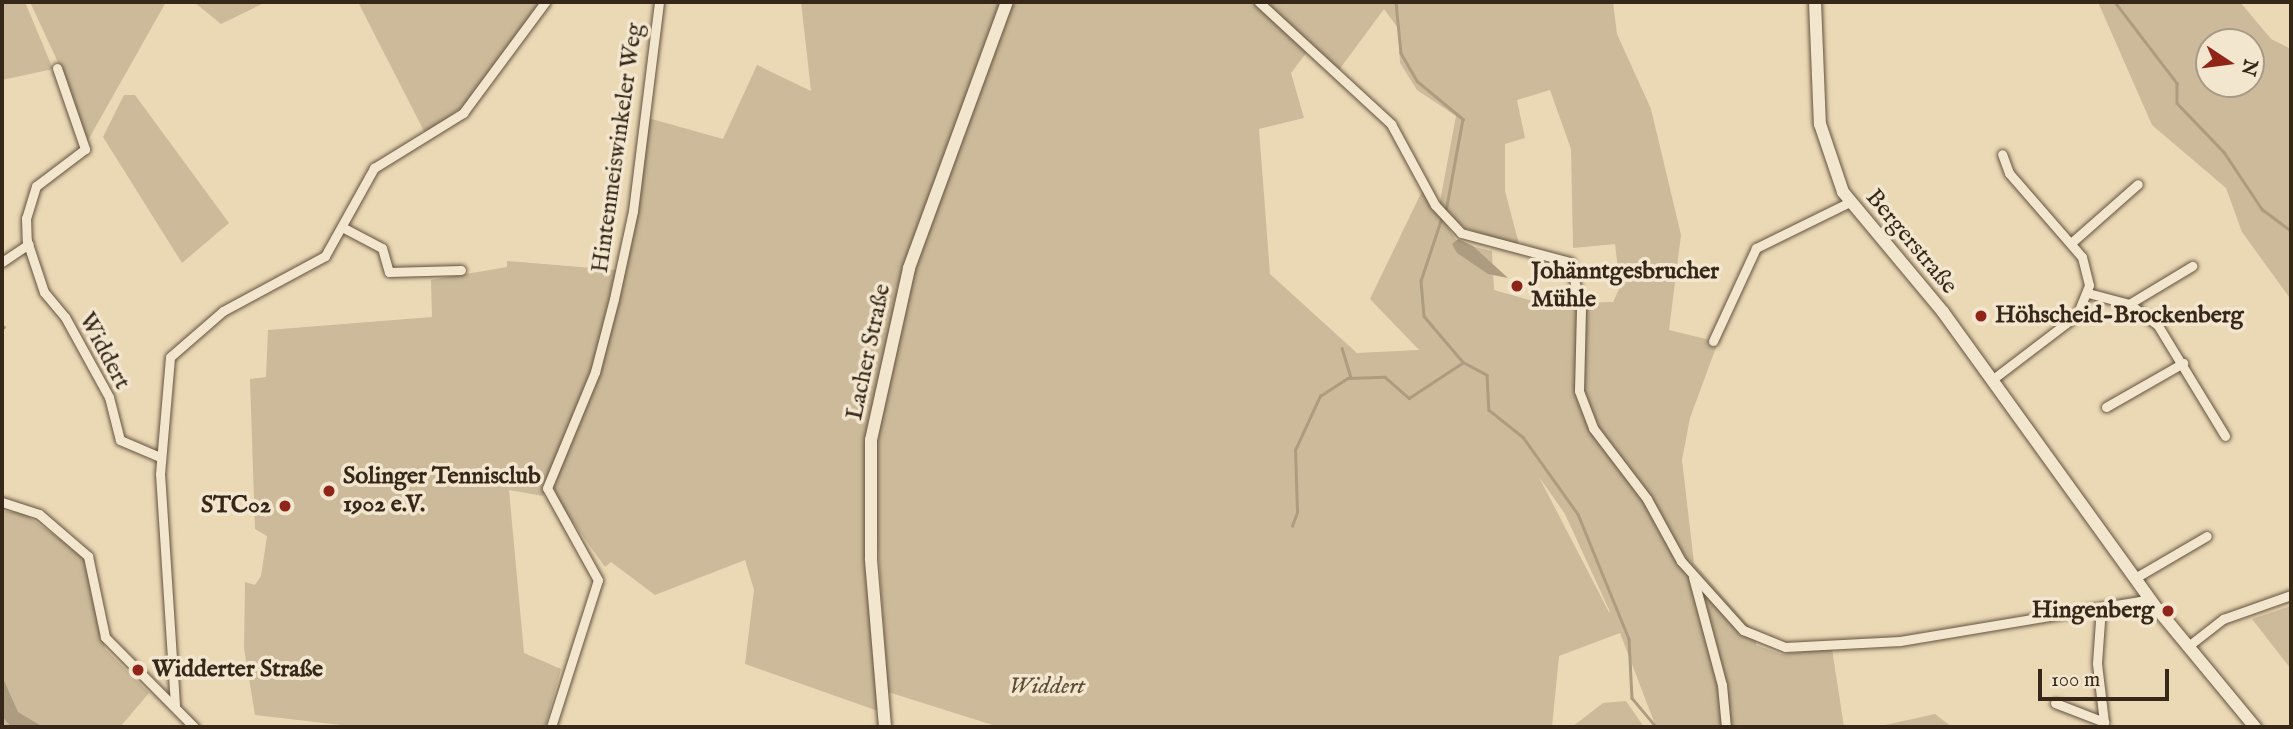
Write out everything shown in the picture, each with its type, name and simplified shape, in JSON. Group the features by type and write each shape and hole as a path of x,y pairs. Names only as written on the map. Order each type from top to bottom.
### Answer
{"street":[{"path":"176,705 160,457 173,352 240,300 319,261 342,227 374,168 463,113 545,2"},
{"name":"Hintenmeiswinkeler Weg","path":"551,727 598,580 547,488 609,320 633,211 659,2"},
{"name":"Lacher Straße","path":"885,727 871,559 871,440 909,268 1007,2"},
{"path":"1259,2 1391,124 1440,212 1448,220 1476,241 1570,262 1580,301 1578,378 1585,411 1692,576 1743,629 1785,648 1931,638 2150,599"},
{"name":"Bergerstraße","path":"1815,2 1821,130 1850,202 1993,379 2150,599 2255,727"},
{"name":"Widdert","path":"57,68 85,149 34,189 26,218 29,244 44,292 67,320 109,397 120,440 160,457"},
{"path":"1993,379 2071,320 2088,293 2086,265 2071,243 2009,173 2003,154"},
{"path":"2071,243 2138,184"},
{"path":"1713,341 1756,248 1850,202"},
{"path":"342,227 382,248 389,272 461,270"},
{"path":"2,262 29,244"},
{"path":"2129,304 2192,266"},
{"path":"2088,293 2129,304 2162,329 2225,436"},
{"path":"2106,407 2183,363"},
{"path":"2,502 39,514 88,556 105,638 126,665 176,705 194,727"},
{"path":"2135,578 2207,536"},
{"path":"1692,576 1722,685 1726,727"},
{"path":"2187,647 2223,619 2291,595"},
{"path":"2055,703 2104,722 2097,663 2101,607"}],"green space":[{"path":"2,2 25,2 53,69 2,80"},
{"path":"30,2 166,2 87,142 62,71"},
{"path":"194,2 266,2 221,24"},
{"path":"358,2 542,2 470,102 425,133"},
{"path":"801,2 1004,2 904,267 865,458 881,712 745,664 754,590 745,560 655,595 611,562 605,567 550,490 596,380 648,118 723,139 757,65 811,91"},
{"path":"1011,2 1613,2 1617,34 1651,109 1681,235 1669,330 1718,342 1690,418 1682,460 1694,563 1756,634 1756,645 1781,654 1832,649 1844,727 1656,727 1620,633 1559,656 1552,727 999,727 888,692 872,459 912,270","holes":["1384,9 1398,28 1400,63 1417,90 1456,116 1439,207 1465,228 1520,248 1505,191 1505,144 1525,138 1517,100 1550,90 1571,149 1573,248 1615,244 1620,287 1613,302 1544,304 1494,290 1492,251 1458,243 1423,189 1370,299 1419,350 1357,353 1270,274 1259,129 1304,118 1291,73 1310,48 1339,70","1539,477 1565,514 1610,612 1609,612"]},
{"path":"2098,2 2240,2 2262,28 2195,28 2195,98 2265,98 2265,32 2271,39 2291,49 2291,396 2289,297 2242,232 2226,188 2152,125"},
{"path":"124,95 135,95 229,223 182,263 103,137"},
{"path":"507,261 616,270 594,362 543,496 509,490 524,653 561,669 545,727 358,727 255,715 244,648 245,582 255,585 261,576 267,536 255,529 250,379 266,377 268,330 432,317 431,280 507,267"},
{"path":"2,511 23,513 84,556 105,649 149,693 120,727 2,727"},
{"path":"2291,606 2291,669 2252,619"},
{"path":"1626,701 1644,727 1572,727 1603,703"},
{"path":"1935,714 1952,727 1876,727"}],"shaded area":[{"path":"1458,239 1473,246 1508,278 1488,274 1457,253 1452,244"},
{"path":"2,676 18,712 43,727 11,727 2,716"}],"waterway":[{"path":"1396,2 1401,53 1417,81 1463,119 1446,212"},
{"path":"2115,2 2177,83 2177,103 2224,152 2262,209 2291,231"},
{"path":"1442,218 1421,281 1424,316 1463,362 1487,375 1489,410 1523,437 1578,514 1629,639 1632,698 1656,727"},
{"path":"1342,348 1351,377"},
{"path":"1292,526 1297,512 1295,450 1320,396 1348,378 1385,377 1409,398 1462,363"}],"place":[{"name":"Johänntgesbrucher Mühle","path":"1517,286"},
{"name":"Höhscheid-Brockenberg","path":"1981,316"},
{"name":"Solinger Tennisclub 1902 e.V.","path":"329,491"},
{"name":"STC02","path":"285,506"},
{"name":"Hingenberg","path":"2168,611"},
{"name":"Widderter Straße","path":"138,670"}]}
